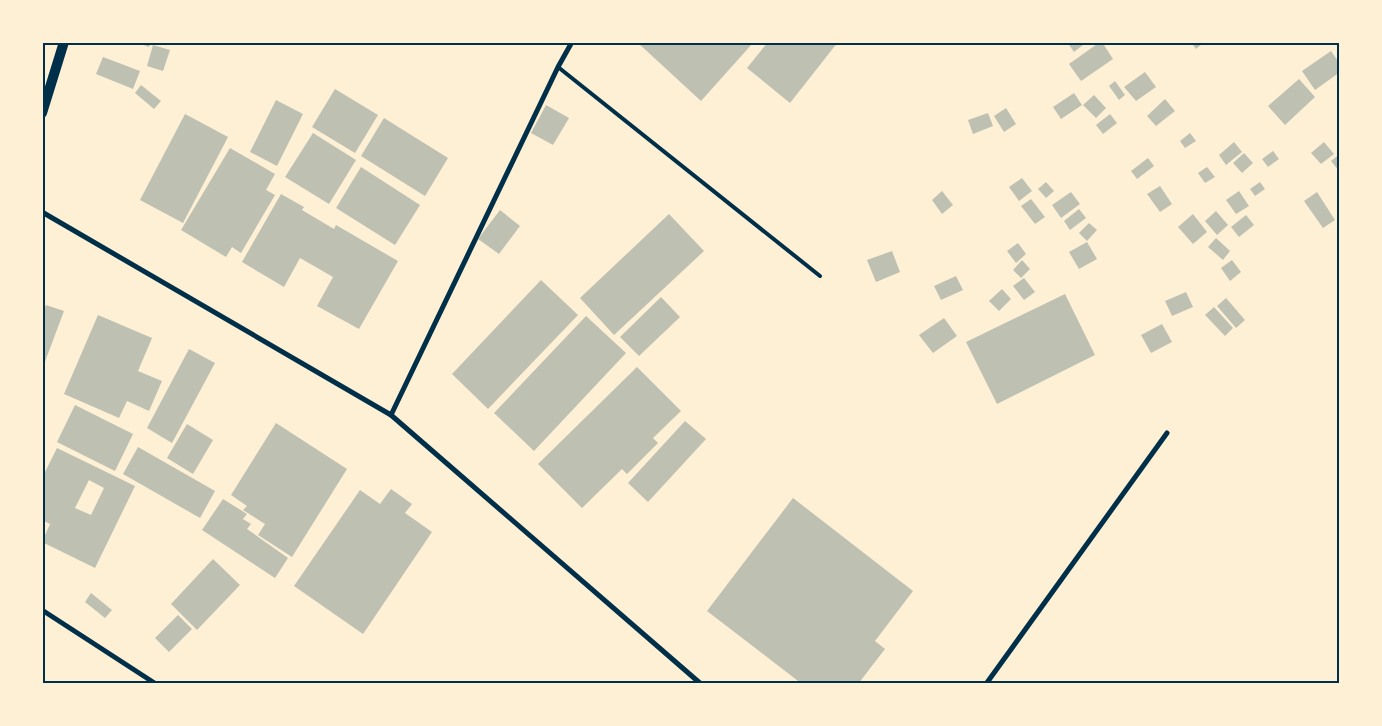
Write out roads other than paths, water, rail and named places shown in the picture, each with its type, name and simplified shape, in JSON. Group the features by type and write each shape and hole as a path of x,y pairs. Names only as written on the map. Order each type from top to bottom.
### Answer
{"main road":[{"path":"42,112 64,42"}],"street":[{"path":"391,415 558,67 572,42"},
{"path":"42,212 391,415 701,684"},
{"path":"986,684 1167,433"},
{"path":"42,610 156,684"}],"lane":[{"path":"558,67 820,276"}]}
